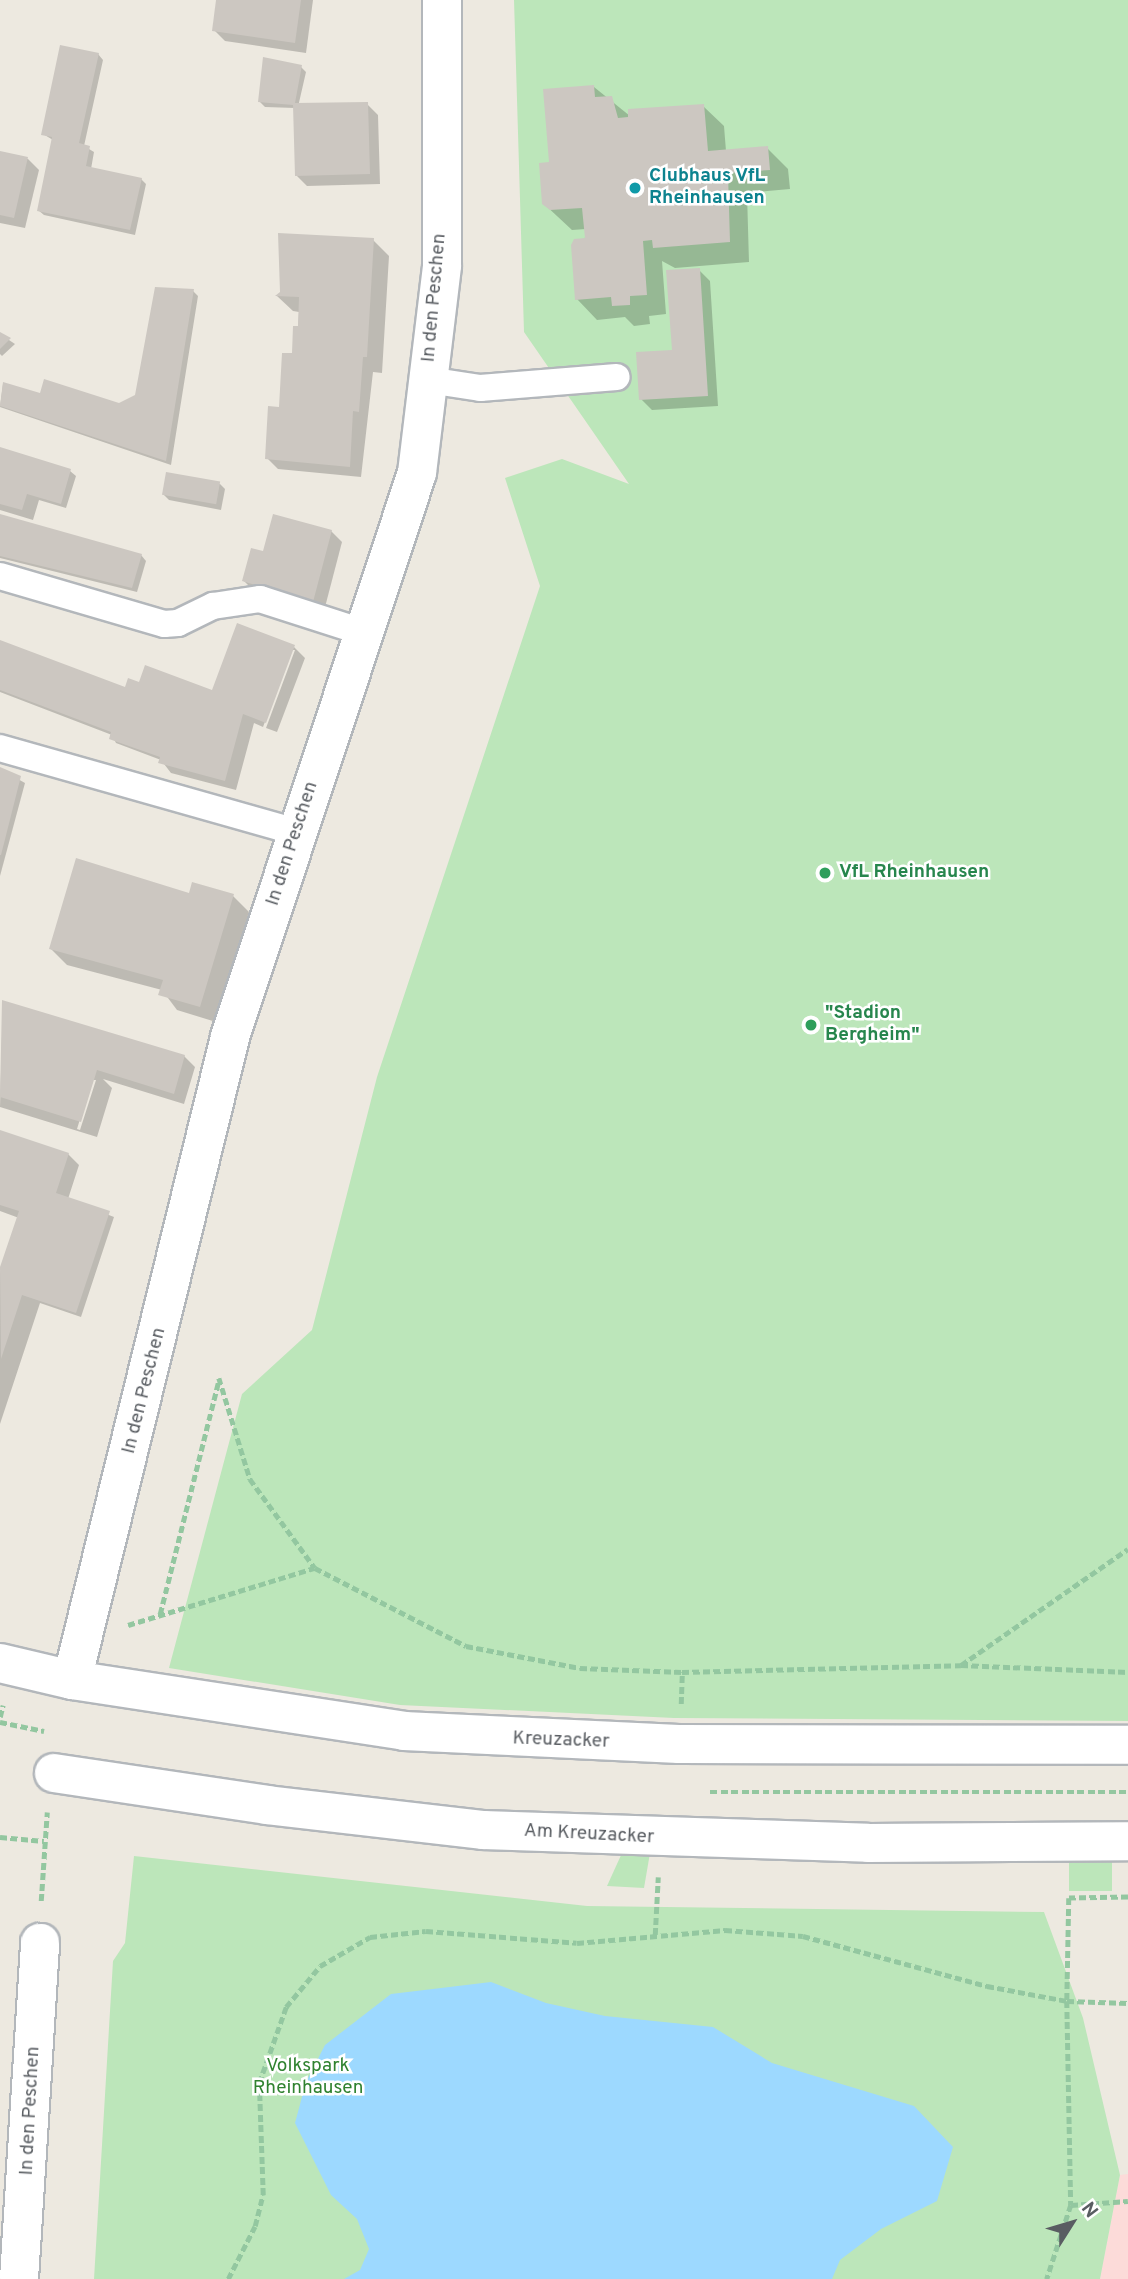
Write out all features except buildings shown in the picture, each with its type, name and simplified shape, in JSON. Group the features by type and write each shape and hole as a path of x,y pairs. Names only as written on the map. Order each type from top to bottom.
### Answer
{"street":[{"name":"In den Peschen","path":"72,1680 230,1037 417,473 442,265 442,0"},
{"name":"Kreuzacker","path":"0,1663 72,1680 347,1725 536,1741 1128,1745"},
{"name":"Am Kreuzacker","path":"54,1773 267,1805 483,1830 868,1843 1128,1841"},
{"name":"In den Peschen","path":"19,2279 40,1943"}],"lane":[{"path":"428,380 481,388 617,377"},
{"path":"0,576 164,624 188,620 213,606 260,599 363,632"},
{"path":"0,748 298,832"}],"path":[{"path":"160,1614 219,1378 250,1479 314,1568 466,1646 580,1668 682,1672"},
{"path":"82,1640 314,1568"},
{"path":"961,1665 1128,1672"},
{"path":"668,1703 695,1703"},
{"path":"40,1943 44,1841 54,1773"},
{"path":"0,1838 44,1841"},
{"path":"1047,2279 1071,2205 1067,2001 1069,1898 1128,1897"},
{"path":"228,2279 256,2226 264,2195 259,2083 286,2007 320,1966 370,1937 426,1931 577,1943 725,1930 803,1936 987,1986 1067,2001 1128,2003"},
{"path":"1071,2205 1128,2201"}],"shaded area":[{"path":"1128,2174 1128,2279 1100,2279 1120,2175"}],"green space":[{"name":"VfL Rheinhausen","path":"514,0 1128,0 1128,1721 674,1718 400,1705 169,1668 242,1394 312,1330 377,1077 540,586 505,478 562,459 629,484 524,332"},
{"path":"622,1853 650,1853 644,1888 607,1886"},
{"path":"1069,1853 1112,1853 1112,1891 1069,1891"},
{"name":"Volkspark Rheinhausen","path":"134,1856 587,1906 1044,1912 1083,2018 1120,2175 1100,2279 94,2279 113,1961 125,1943"}],"water":[{"path":"491,1982 546,2003 605,2016 713,2027 772,2063 914,2106 953,2147 937,2201 881,2229 840,2260 832,2279 344,2279 360,2270 369,2249 357,2219 331,2195 295,2123 306,2082 325,2045 391,1994"}],"place":[{"name":"Clubhaus VfL Rheinhausen","path":"635,188"},
{"name":"VfL Rheinhausen","path":"825,873"},
{"name":"\"Stadion Bergheim\"","path":"811,1025"}]}
